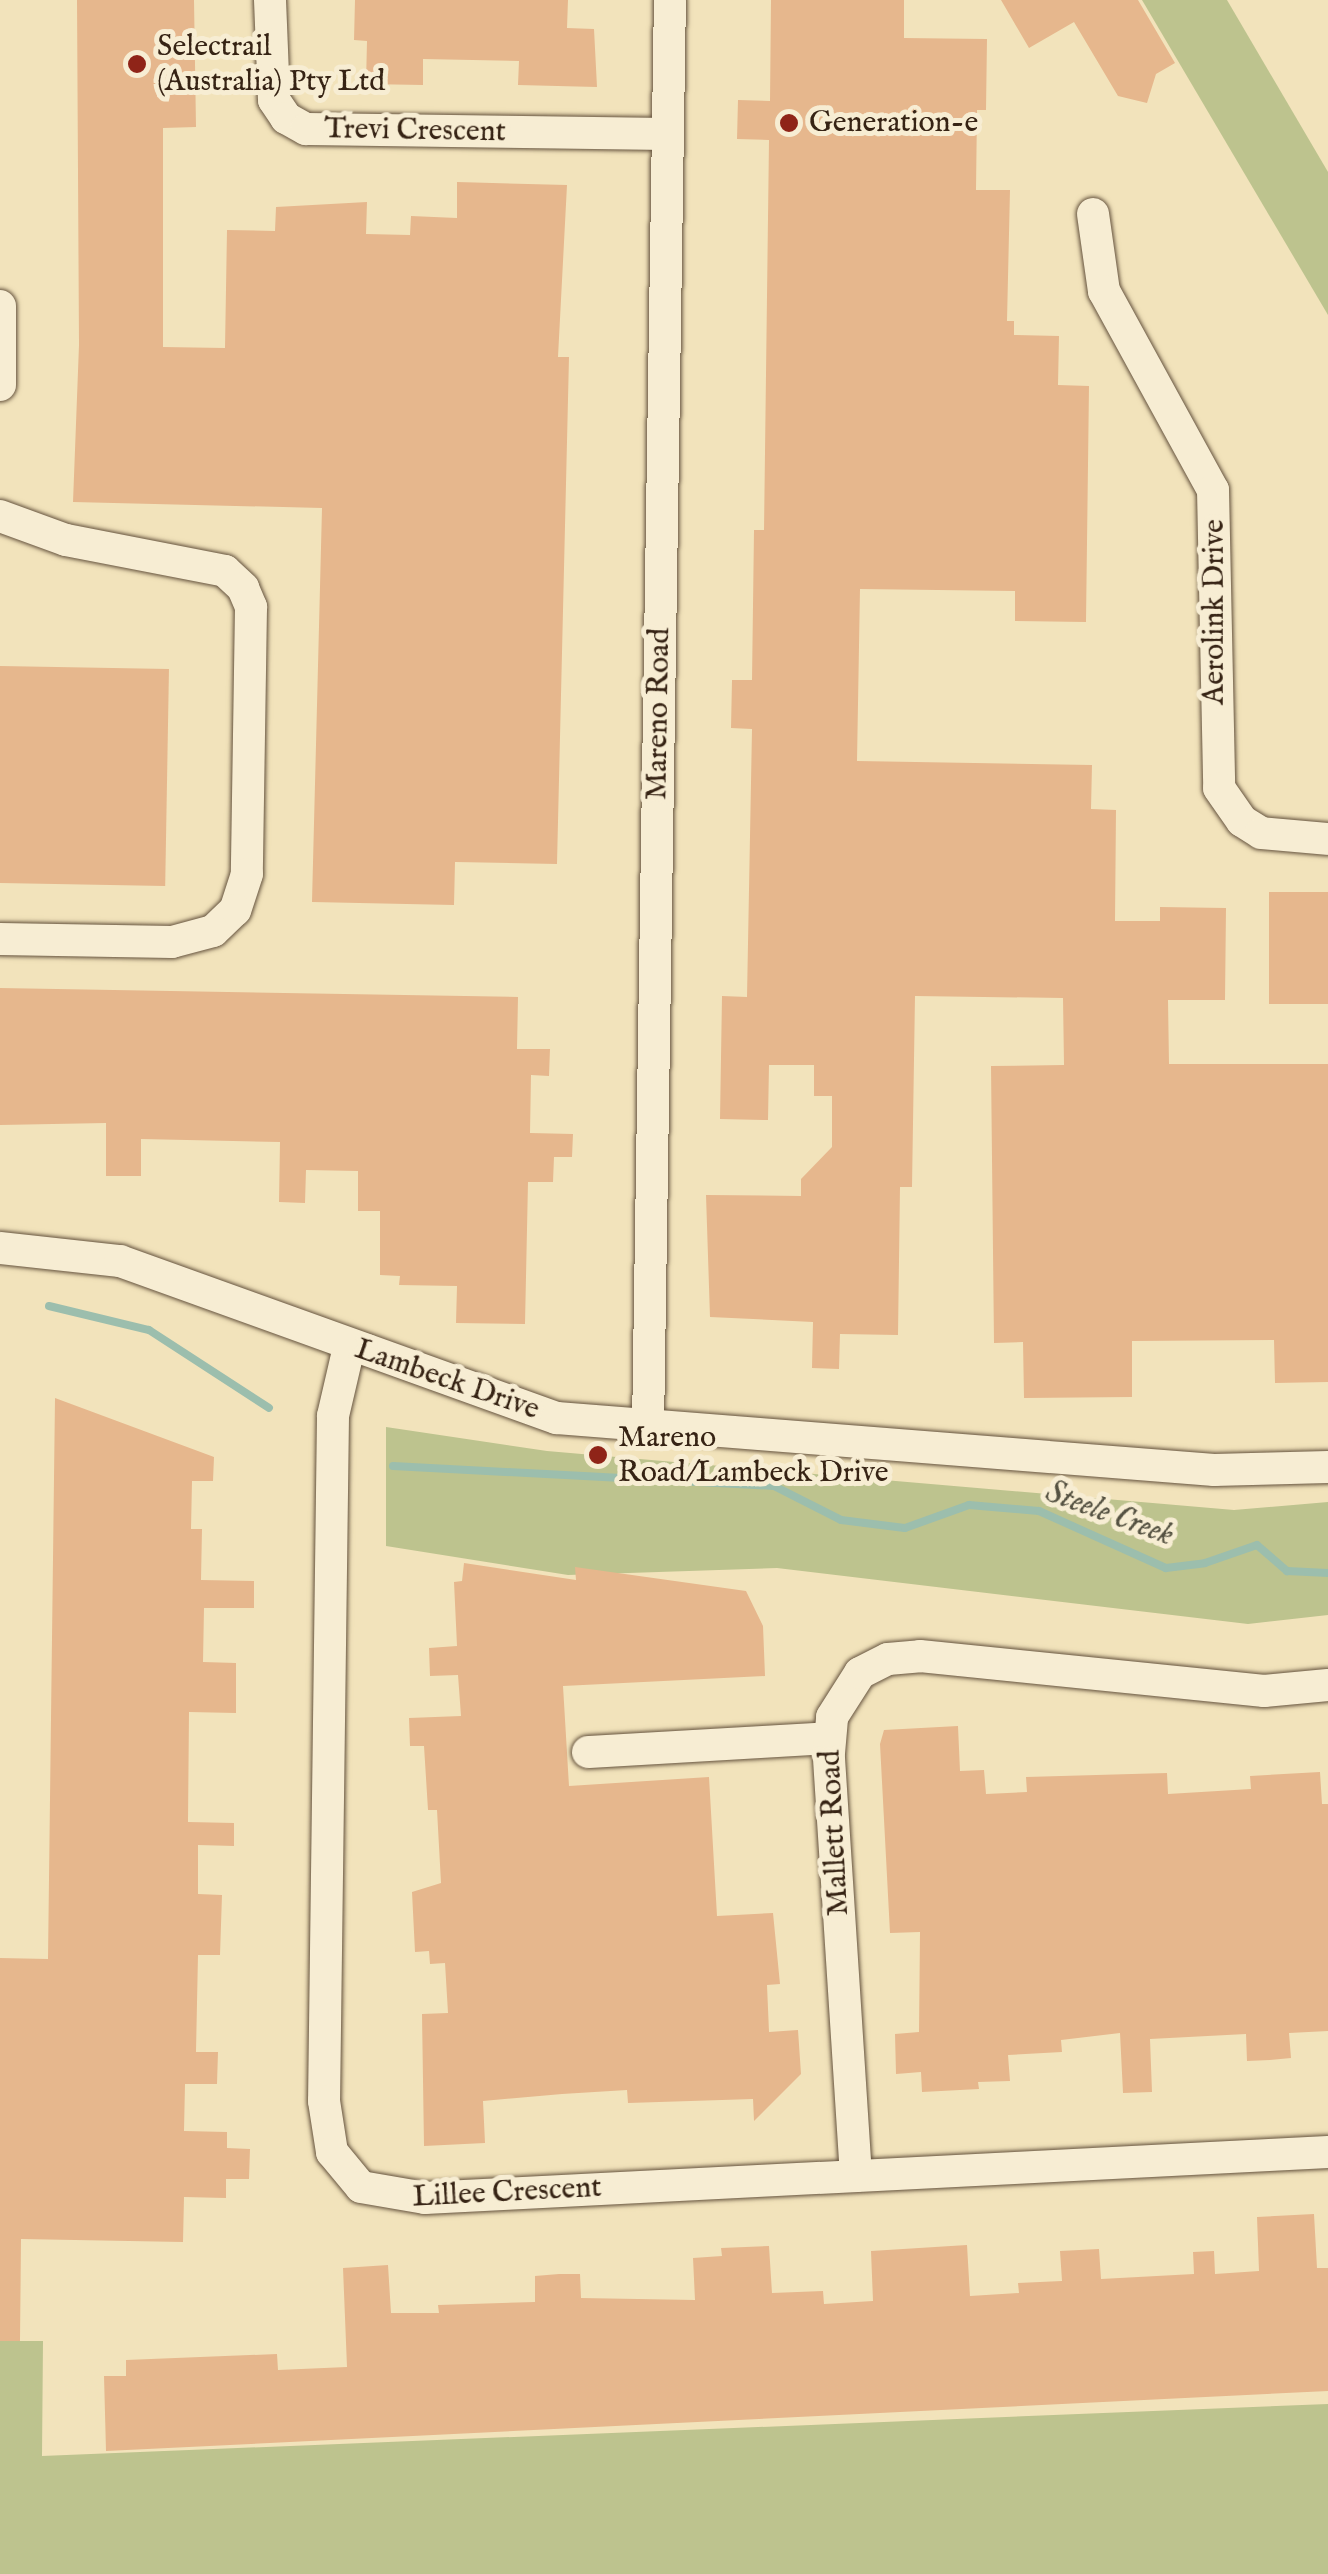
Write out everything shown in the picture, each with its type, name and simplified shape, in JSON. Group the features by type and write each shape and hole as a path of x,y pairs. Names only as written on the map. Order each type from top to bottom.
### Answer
{"street":[{"name":"Trevi Crescent","path":"270,0 274,100 306,129 668,134"},
{"name":"Mareno Road","path":"648,1428 670,0"},
{"name":"Aerolink Drive","path":"1093,214 1104,291 1213,490 1219,788 1242,821 1260,832 1328,839"},
{"path":"0,306 0,384"},
{"path":"0,516 66,540 225,571 243,588 250,607 247,874 236,910 213,931 172,942 0,939"},
{"name":"Lambeck Drive","path":"0,1248 120,1260 521,1410 648,1428 1214,1470 1328,1467"},
{"name":"Lillee Crescent","path":"349,1347 334,1416 324,2101 332,2152 361,2186 402,2198 1328,2152"},
{"name":"Mallett Road","path":"856,2176 830,1738 842,1693 860,1673 888,1659 920,1656 1264,1692 1328,1685"},
{"path":"588,1752 830,1738"}],"green space":[{"path":"1142,0 1227,0 1328,172 1328,315"},
{"path":"386,1427 547,1451 1234,1510 1328,1502 1328,1615 1248,1624 777,1568 568,1575 386,1546"},
{"path":"0,2341 43,2341 42,2456 1328,2404 1328,2574 0,2574"}],"building":[{"path":"77,0 194,0 196,127 163,128 163,347 225,348 227,230 275,231 276,207 367,202 366,234 410,235 411,216 457,218 457,182 567,185 558,357 569,357 557,864 455,862 454,905 312,902 322,508 73,502 79,345"},
{"path":"355,0 568,0 567,28 594,29 597,87 518,85 519,61 423,59 423,85 366,84 367,41 354,40"},
{"path":"771,0 904,0 904,38 987,39 986,110 977,110 976,190 1010,190 1007,321 1014,321 1014,335 1059,336 1058,385 1089,386 1086,622 1015,621 1015,591 860,589 857,761 1092,765 1091,809 1116,810 1115,921 1160,921 1160,907 1226,908 1225,1000 1168,1000 1169,1064 1328,1064 1328,1382 1275,1383 1274,1340 1132,1341 1132,1397 1024,1398 1023,1342 994,1343 991,1066 1064,1065 1063,998 915,996 912,1187 900,1187 898,1335 840,1334 839,1369 812,1368 813,1322 710,1317 706,1195 801,1196 801,1179 832,1147 832,1096 814,1096 814,1065 769,1065 768,1120 720,1119 722,996 747,997 752,729 731,728 732,680 752,680 754,530 764,530 769,140 737,139 738,100 770,101"},
{"path":"1001,0 1138,0 1175,63 1156,74 1147,103 1118,96 1074,22 1029,48"},
{"path":"0,666 169,669 165,886 0,883"},
{"path":"1269,892 1328,892 1328,1004 1269,1004"},
{"path":"0,988 518,997 517,1049 550,1049 549,1076 531,1075 530,1133 573,1134 572,1157 554,1157 553,1182 528,1182 525,1324 456,1323 457,1286 399,1285 400,1276 380,1275 380,1211 358,1211 358,1171 306,1170 305,1203 279,1202 280,1142 141,1139 141,1176 106,1176 106,1123 0,1125"},
{"path":"55,1398 214,1457 213,1481 192,1481 191,1529 202,1529 201,1580 254,1581 254,1608 204,1608 203,1662 236,1663 236,1713 189,1712 188,1822 234,1823 234,1846 198,1845 198,1894 222,1895 220,1955 198,1955 196,2052 218,2052 217,2084 185,2084 184,2131 227,2132 227,2148 250,2149 249,2179 226,2179 226,2198 184,2197 183,2242 21,2239 20,2341 0,2341 0,1958 48,1959"},
{"path":"464,1563 576,1580 575,1567 746,1591 763,1626 765,1676 563,1686 569,1786 709,1777 717,1916 773,1913 780,1984 767,1985 769,2032 798,2030 801,2074 754,2121 753,2099 628,2103 627,2090 562,2094 483,2101 485,2143 424,2146 422,2014 448,2013 445,1963 430,1964 429,1951 415,1952 412,1892 441,1883 437,1810 428,1810 424,1746 410,1746 409,1718 461,1716 458,1675 430,1676 429,1648 457,1646 454,1582 462,1581"},
{"path":"958,1726 960,1771 984,1770 986,1794 1027,1792 1026,1777 1167,1773 1168,1794 1251,1789 1250,1776 1320,1772 1322,1804 1328,1804 1328,2031 1289,2033 1291,2058 1270,2060 1247,2061 1246,2034 1150,2039 1152,2092 1123,2093 1120,2033 1061,2040 1062,2052 1008,2055 1010,2081 978,2082 979,2089 922,2092 921,2072 896,2074 895,2034 919,2032 920,1932 890,1933 880,1744 884,1730"},
{"path":"1314,2214 1317,2268 1328,2268 1328,2391 106,2451 104,2376 126,2376 126,2360 277,2354 278,2370 347,2367 343,2268 388,2265 391,2313 439,2313 438,2305 535,2302 535,2276 559,2274 580,2274 581,2298 695,2300 693,2258 722,2256 721,2248 769,2246 772,2293 823,2291 824,2304 873,2301 871,2251 967,2245 970,2296 1019,2293 1018,2283 1062,2281 1060,2251 1099,2249 1101,2279 1194,2274 1193,2252 1214,2251 1215,2274 1259,2271 1257,2217"}],"waterway":[{"name":"Steele Creek","path":"49,1306 149,1330 269,1408"},
{"name":"Steele Creek","path":"393,1466 774,1486 841,1520 905,1528 969,1505 1039,1511 1166,1568 1205,1563 1257,1545 1287,1571 1328,1573"}],"place":[{"name":"Selectrail (Australia) Pty Ltd","path":"137,64"},
{"name":"Generation-e","path":"789,123"},
{"name":"Mareno Road/Lambeck Drive","path":"598,1455"}]}
